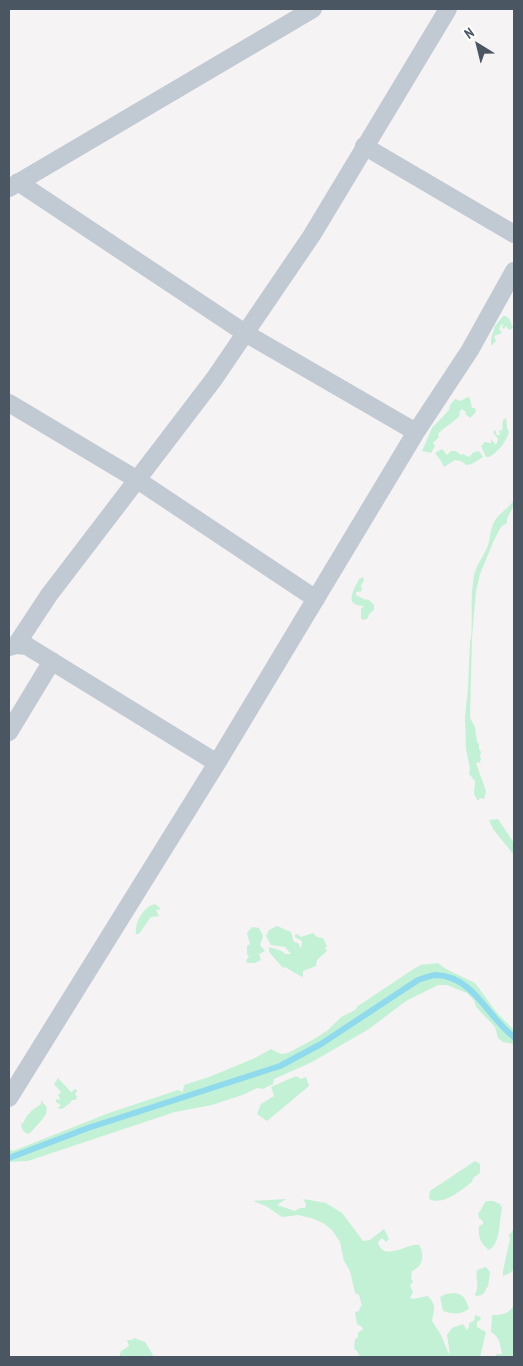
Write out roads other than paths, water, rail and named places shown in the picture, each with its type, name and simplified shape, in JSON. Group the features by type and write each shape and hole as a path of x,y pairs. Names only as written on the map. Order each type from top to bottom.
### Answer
{"street":[{"path":"313,9 13,185 245,333 416,432"},
{"path":"13,646 136,479 214,379 312,235 448,9"},
{"path":"364,146 514,234"},
{"path":"9,1098 217,763 416,432 470,350 514,271"},
{"path":"9,403 136,479 316,599"},
{"path":"13,646 27,646 217,763"},
{"path":"9,732 52,661"}],"waterway":[{"path":"9,1158 88,1128 280,1066 321,1044 418,980 430,976 450,977 471,990 496,1020 514,1037"}]}
